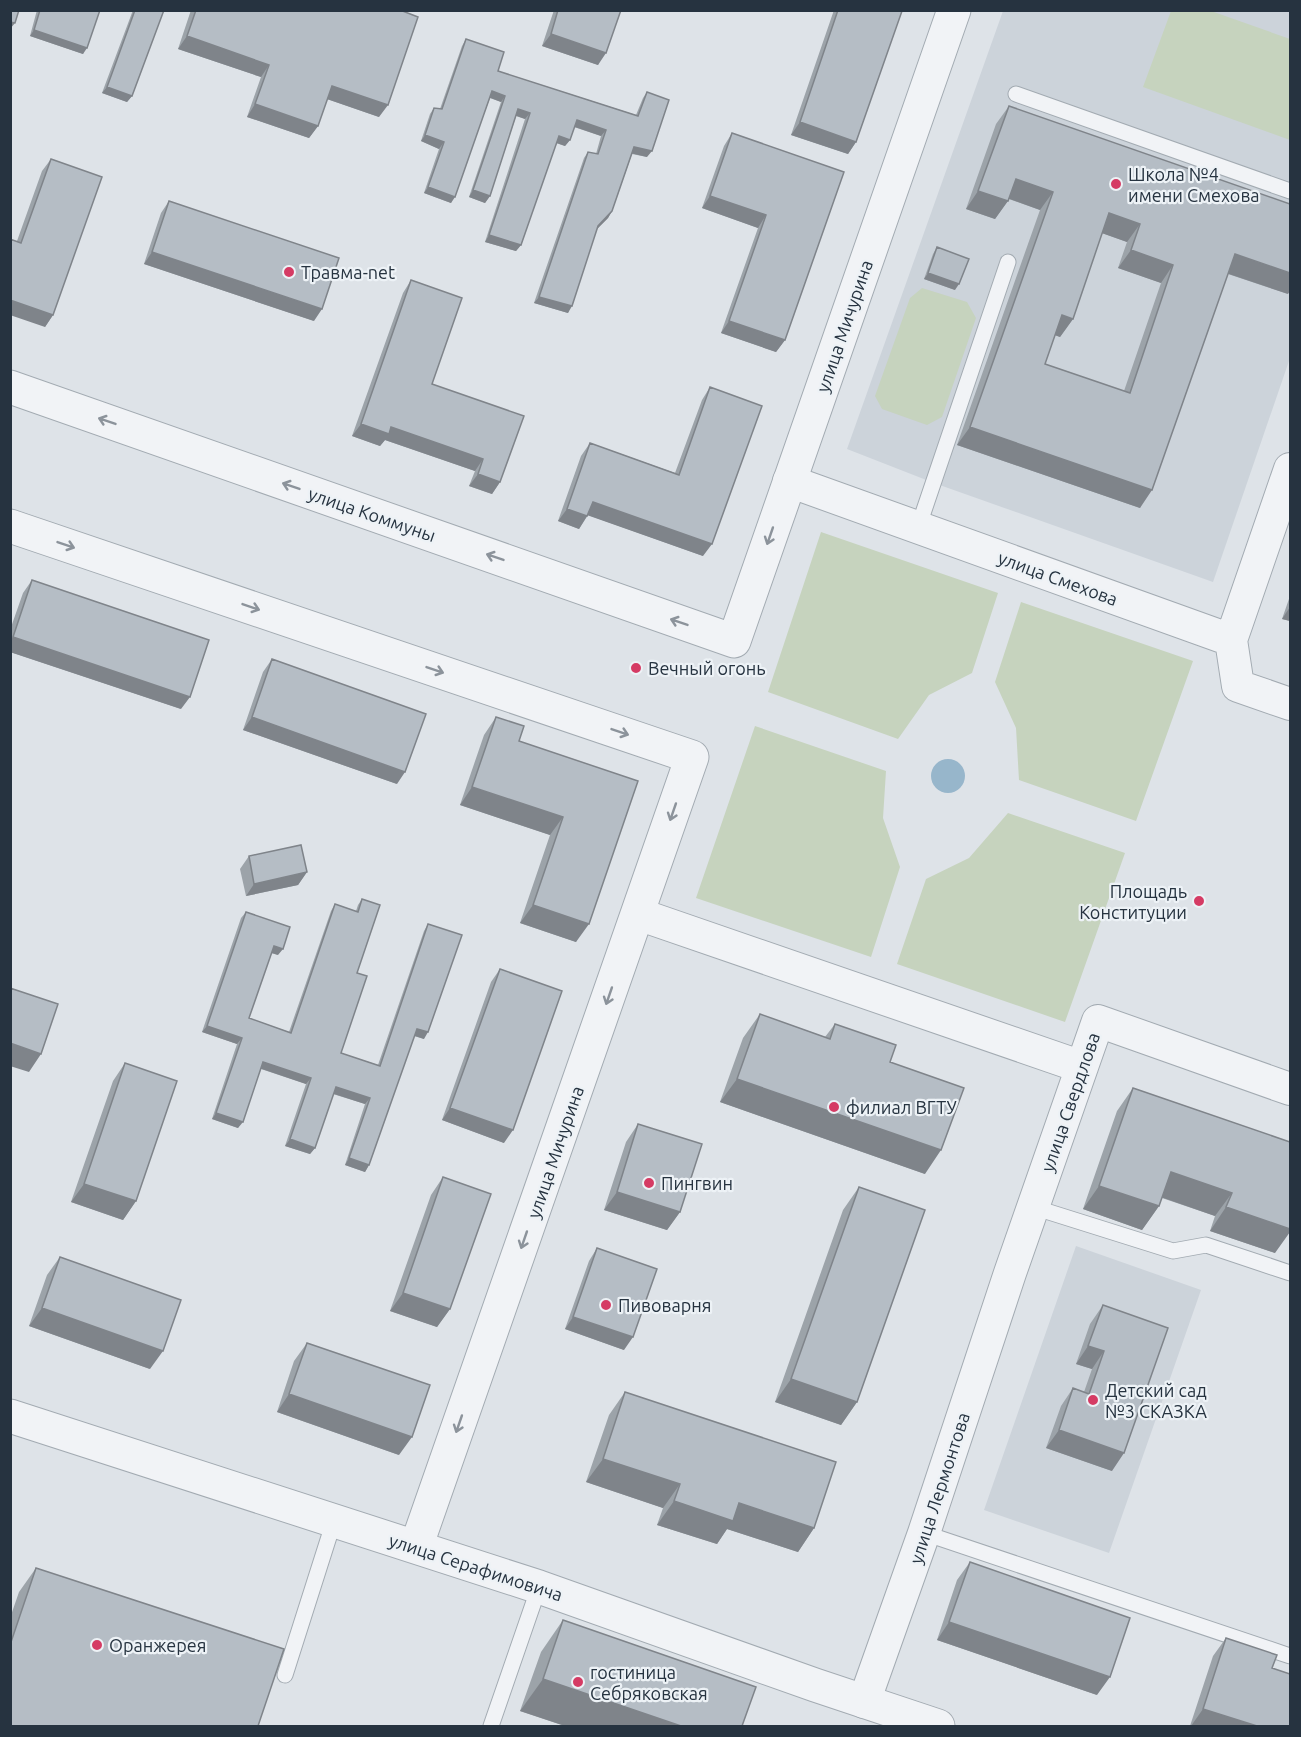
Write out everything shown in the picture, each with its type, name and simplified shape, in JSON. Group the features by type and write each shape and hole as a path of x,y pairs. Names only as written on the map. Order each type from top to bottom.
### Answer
{"street":[{"name":"улица Мичурина","path":"734,641 954,10"},
{"name":"улица Коммуны","path":"10,387 734,641"},
{"name":"улица Смехова","path":"789,481 1231,640"},
{"path":"1288,484 1231,640 1238,686 1290,704"},
{"name":"улица Мичурина","path":"10,526 692,757 416,1547"},
{"path":"638,914 1082,1067"},
{"name":"улица Свердлова","path":"1010,1273 1098,1021 1290,1089"},
{"name":"улица Лермонтова","path":"864,1702 924,1533 1010,1273"},
{"name":"улица Серафимовича","path":"10,1416 539,1587 938,1726"}],"lane":[{"path":"1016,94 1290,191"},
{"path":"918,528 1008,262"},
{"path":"1033,1207 1173,1251 1206,1245 1290,1273"},
{"path":"285,1675 334,1521"},
{"path":"924,1533 1290,1656"},
{"path":"491,1726 539,1587"}],"shaded area":[{"name":"Школа №4 имени Смехова","path":"1003,11 1290,11 1290,358 1213,582 934,483 847,449"},
{"name":"Детский сад №3 СКАЗКА","path":"1076,1246 1201,1290 1109,1553 984,1510"}],"green space":[{"path":"1171,11 1211,11 1290,39 1290,140 1143,87"},
{"path":"922,288 967,302 976,318 942,417 927,425 882,409 875,396 910,298"},
{"path":"821,532 998,593 972,673 929,695 898,739 768,692"},
{"path":"1021,602 1193,661 1136,821 1019,780 1016,728 995,682"},
{"path":"755,726 886,771 883,818 900,867 871,957 696,898"},
{"path":"1008,813 1125,853 1065,1022 897,964 926,879 969,858"}],"water":[{"path":"948,759 960,764 965,776 960,788 948,793 936,788 931,776 936,764"}],"building":[{"path":"10,10 19,10 15,23 10,22"},
{"path":"40,10 100,10 87,48 34,30"},
{"path":"135,10 164,10 132,96 107,87"},
{"path":"196,10 400,10 418,17 388,105 332,86 318,126 255,104 269,65 187,36"},
{"path":"558,10 621,10 606,53 551,34"},
{"path":"838,10 902,11 856,142 800,122"},
{"path":"466,39 504,52 498,71 638,116 647,92 669,100 652,151 634,147 612,211 598,226 572,306 539,297 588,152 598,154 606,130 577,120 570,140 559,136 521,245 489,235 530,113 518,109 490,196 473,190 505,96 492,91 455,197 428,187 444,142 425,135 434,108 442,109"},
{"path":"1009,106 1290,204 1290,273 1235,254 1152,490 970,427 1053,192 1016,179 1008,201 978,191","holes":["1109,213 1140,224 1131,250 1173,265 1130,393 1045,364 1062,315 1073,319"]},
{"path":"732,133 844,172 785,340 729,321 766,215 710,196"},
{"path":"51,159 102,177 53,315 10,300 10,239 21,243"},
{"path":"169,201 339,258 322,309 152,252"},
{"path":"937,247 969,259 959,284 928,273"},
{"path":"411,280 462,298 432,384 524,416 500,482 478,474 483,459 391,427 389,434 361,424"},
{"path":"710,387 762,406 712,544 593,502 587,516 567,509 590,443 679,475"},
{"path":"32,580 209,640 190,697 13,637"},
{"path":"272,659 426,714 405,772 252,717"},
{"path":"496,717 524,726 519,741 638,781 589,924 533,905 563,817 472,787"},
{"path":"301,845 307,872 254,884 249,856"},
{"path":"362,899 380,905 357,973 367,976 341,1053 380,1066 428,924 462,935 428,1032 417,1029 369,1165 349,1158 370,1098 336,1087 315,1148 290,1139 311,1078 263,1062 243,1122 216,1113 242,1038 207,1026 246,912 290,927 283,949 274,946 249,1018 291,1033 335,904 358,912"},
{"path":"500,969 562,991 513,1130 450,1108"},
{"path":"10,988 58,1004 41,1054 10,1043"},
{"path":"760,1014 830,1039 835,1024 896,1045 890,1062 964,1088 941,1150 737,1079"},
{"path":"125,1063 177,1081 136,1201 84,1184"},
{"path":"1133,1088 1290,1142 1290,1229 1226,1207 1232,1193 1171,1172 1159,1206 1099,1186"},
{"path":"638,1124 702,1144 680,1212 617,1192"},
{"path":"443,1177 491,1194 450,1309 403,1293"},
{"path":"859,1187 925,1210 857,1402 791,1379"},
{"name":"Пивоварня","path":"597,1248 657,1269 633,1337 573,1317"},
{"path":"60,1257 181,1300 163,1351 42,1308"},
{"path":"1103,1305 1168,1328 1124,1453 1059,1430 1073,1388 1089,1394 1104,1351 1088,1346"},
{"path":"307,1343 430,1385 412,1437 289,1394"},
{"path":"625,1392 836,1462 814,1528 739,1503 733,1521 674,1501 680,1484 603,1459"},
{"path":"970,1562 1130,1618 1110,1677 949,1622"},
{"name":"Оранжерея","path":"36,1568 284,1649 258,1726 10,1726 10,1645"},
{"path":"563,1620 756,1687 742,1726 681,1726 543,1679"},
{"path":"1226,1638 1277,1655 1272,1668 1290,1674 1290,1726 1257,1726 1203,1709"}],"place":[{"name":"Школа №4 имени Смехова","path":"1116,184"},
{"name":"Травма-net","path":"289,272"},
{"name":"Вечный огонь","path":"636,668"},
{"name":"Площадь Конституции","path":"1199,901"},
{"name":"филиал ВГТУ","path":"834,1107"},
{"name":"Пингвин","path":"649,1183"},
{"name":"Пивоварня","path":"606,1305"},
{"name":"Детский сад №3 СКАЗКА","path":"1093,1400"},
{"name":"Оранжерея","path":"97,1645"},
{"name":"гостиница Себряковская","path":"578,1682"}]}
